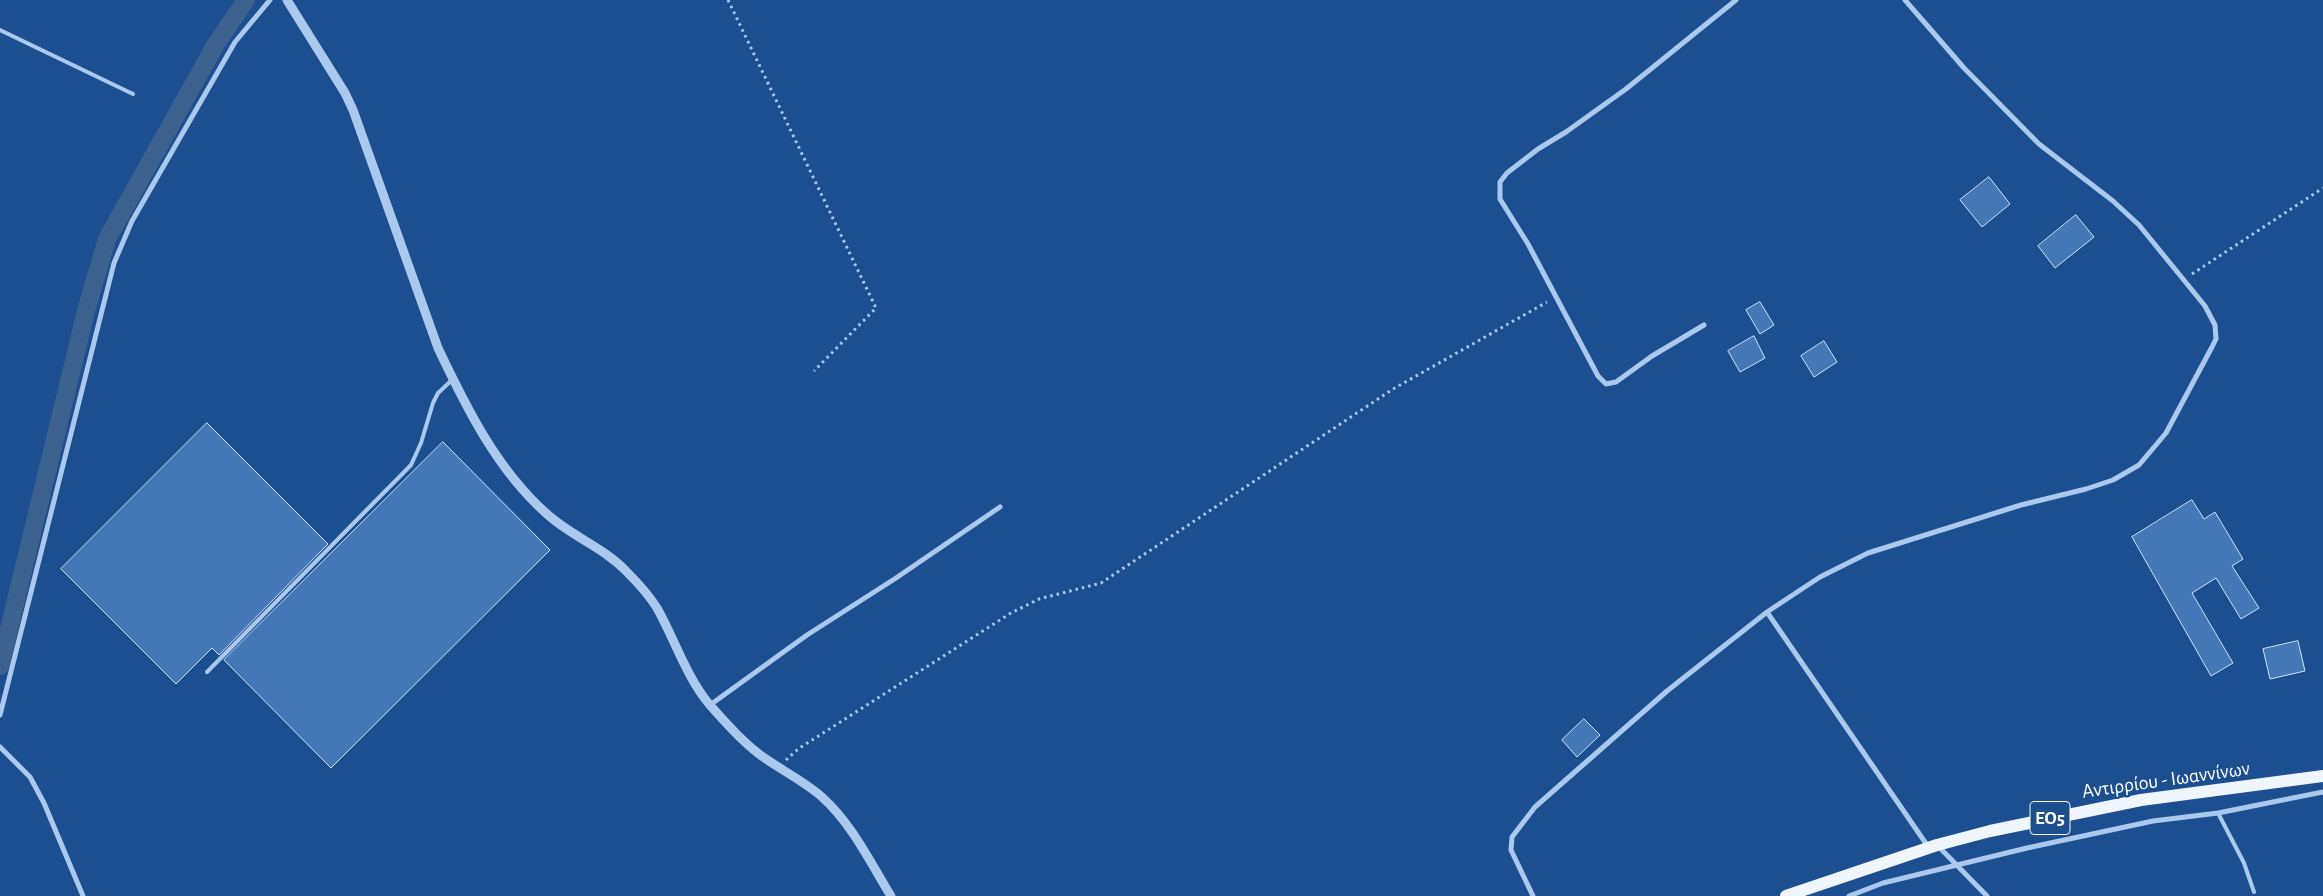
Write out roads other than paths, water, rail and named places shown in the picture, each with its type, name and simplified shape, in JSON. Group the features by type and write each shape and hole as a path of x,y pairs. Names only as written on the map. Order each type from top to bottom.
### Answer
{"main road":[{"name":"Αντιρρίου - Ιωαννίνων","path":"1786,896 1833,878 1933,847 1998,830 2141,800 2323,776"}],"street":[{"path":"0,715 114,263 135,215 235,42 270,0"},
{"path":"287,0 345,93 353,110 427,320 453,379 498,460 530,499 564,528 609,555 648,596 667,626 696,685 710,705 748,744 778,767 810,787 839,816 856,838 891,896"},
{"path":"1704,325 1652,356 1616,382 1606,384 1598,376 1516,223 1500,199 1500,182 1528,157 1626,89 1736,0"},
{"path":"1533,896 1511,850 1510,843 1515,831 1528,815 1667,691 1767,612 1820,577 1868,553 2021,504 2086,489 2113,480 2139,465 2166,433 2216,339 2212,316 2138,225 2113,201 2039,144 1964,68 1905,0"},
{"path":"710,705 807,635 896,578 1000,507"},
{"path":"1767,612 1933,847 1959,866 1987,896"},
{"path":"0,748 30,777 44,803 83,896"},
{"path":"1848,896 1882,883 1959,866 2027,848 2153,821 2218,813 2323,792"}],"lane":[{"path":"0,30 133,94"},
{"path":"207,672 411,465 421,443 433,403 438,393 453,379"},
{"path":"2218,813 2244,863 2254,892"}],"waterway":[{"path":"0,666 87,307 107,239 216,44 246,0"}]}
